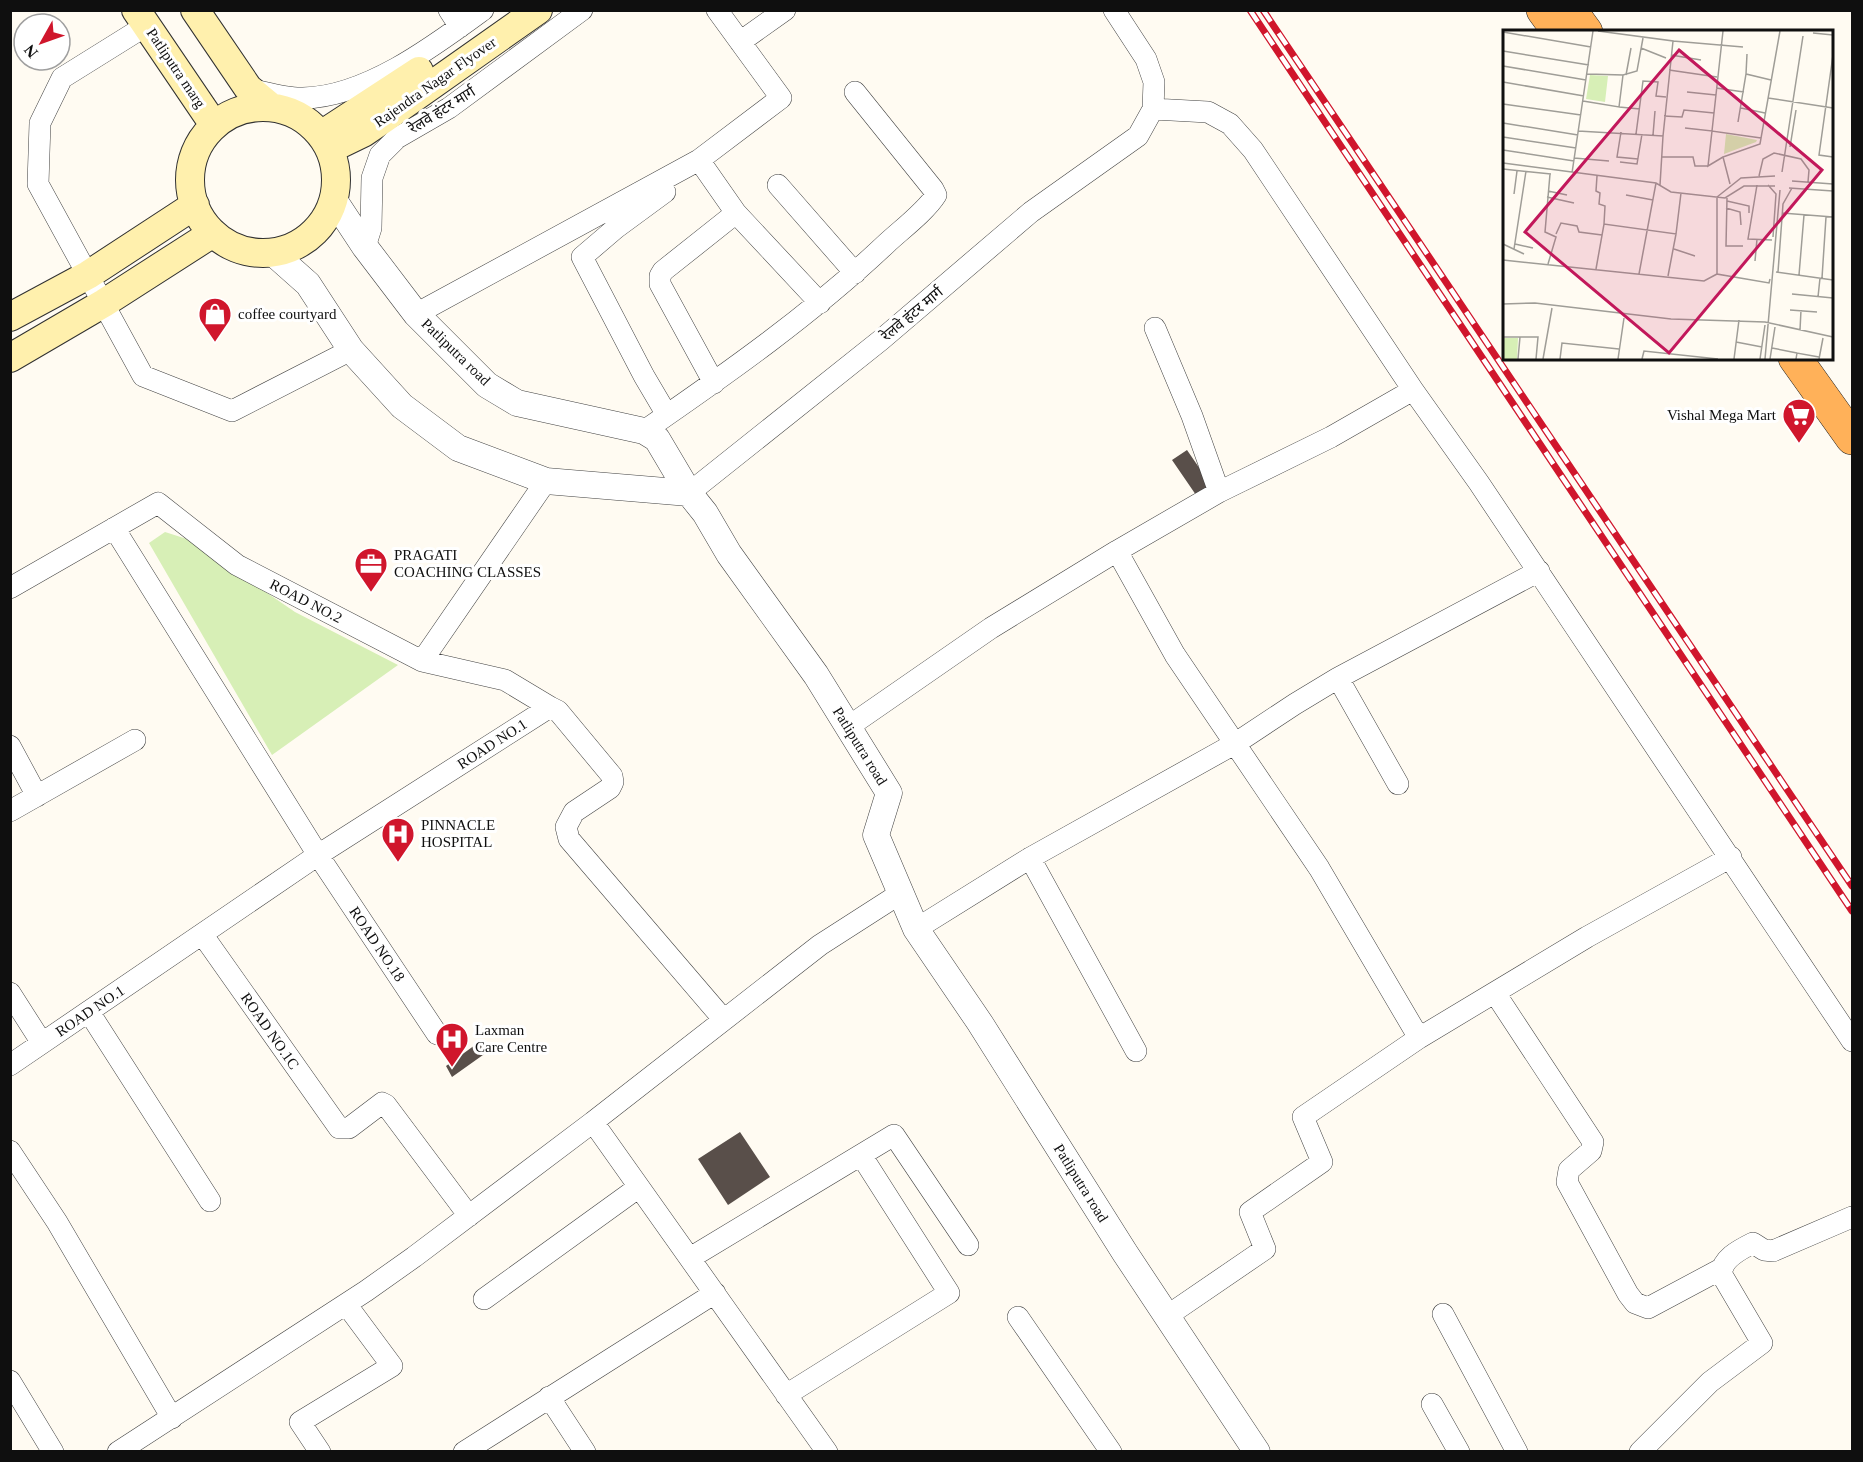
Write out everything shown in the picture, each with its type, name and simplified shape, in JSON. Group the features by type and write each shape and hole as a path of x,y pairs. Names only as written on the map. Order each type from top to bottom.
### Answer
{"highway":[{"path":"1543,10 1558,30"},
{"path":"1570,10 1585,30"},
{"path":"1796,360 1852,438"},
{"path":"1824,360 1852,400"}],"main road":[{"path":"195,10 248,88 271,107"},
{"name":"Rajendra Nagar Flyover","path":"380,109 511,10"},
{"name":"Rajendra Nagar Flyover","path":"325,142 538,10"},
{"name":"Patliputra marg","path":"141,18 214,125"},
{"path":"271,107 285,110 311,124 325,142 335,166 336,183 334,200 325,220 311,236 293,247 272,252 251,252 230,245 213,233 202,220 195,205 190,184 192,162 201,142 214,125 231,114 251,108 271,107"},
{"path":"10,317 88,275 195,205"},
{"path":"10,358 104,303 213,233"}],"street":[{"path":"248,88 302,98 340,93 400,67 455,19 483,10"},
{"name":"रेलवे हंटर मार्ग","path":"365,247 371,228 372,178 380,156 397,138 432,119 468,95 582,10"},
{"path":"416,314 699,160 781,98 717,10"},
{"path":"740,42 784,10"},
{"name":"रेलवे हंटर मार्ग","path":"689,493 881,340 1031,212 1138,136 1153,109 1154,82 1146,59 1114,10"},
{"path":"141,18 62,78 40,123 38,184 143,376 232,411 351,350"},
{"path":"644,431 714,383 820,303 855,273 936,195 855,92"},
{"path":"1153,109 1208,112 1230,124 1253,150 1413,390 1539,571 1852,1041"},
{"path":"699,160 736,213 820,303"},
{"path":"667,415 644,376 582,256 676,184"},
{"path":"778,185 855,273"},
{"path":"334,200 358,206 372,202"},
{"name":"Patliputra road","path":"334,200 365,247 416,314 488,385 517,403 644,431 657,439 729,554 816,675 889,793 876,835 916,929 980,1023 1125,1254 1257,1452"},
{"path":"714,383 659,279 663,271 736,213"},
{"path":"272,252 308,284 351,350 402,406 458,448 546,481 689,493"},
{"path":"1155,328 1192,416 1219,492"},
{"path":"848,727 991,628 1117,551 1219,492 1331,436 1413,390"},
{"path":"422,661 546,481"},
{"name":"ROAD NO.2","path":"10,588 158,503 237,565 422,661"},
{"path":"114,528 318,855"},
{"path":"1117,551 1175,655 1319,868 1419,1038"},
{"path":"916,929 1030,858 1236,743 1338,678 1539,571"},
{"name":"ROAD NO.1","path":"10,1065 318,855 550,707 505,680 422,661"},
{"path":"1338,678 1398,784"},
{"path":"550,707 558,711 612,776 613,782 610,788 574,812 566,827 569,838 724,1020"},
{"path":"10,811 135,740"},
{"path":"10,746 37,796"},
{"name":"ROAD NO.18","path":"318,855 437,1034"},
{"path":"1167,1316 1264,1249 1250,1212 1323,1162 1303,1117 1419,1038 1587,938 1731,857"},
{"path":"1030,858 1136,1051"},
{"path":"118,1452 346,1304 414,1257 593,1122 820,945 901,893"},
{"name":"ROAD NO.1C","path":"202,934 339,1128 350,1128 382,1104 386,1105 469,1216"},
{"path":"10,993 42,1043"},
{"path":"1495,993 1593,1142 1591,1151 1569,1170 1567,1182 1635,1303 1648,1308 1721,1269 1734,1254 1753,1243 1764,1250 1773,1251 1852,1217"},
{"path":"89,1012 210,1202"},
{"path":"593,1122 827,1452"},
{"path":"690,1257 894,1135 969,1245"},
{"path":"10,1151 57,1222 172,1418"},
{"path":"786,1395 949,1293 861,1155"},
{"path":"484,1299 639,1187"},
{"path":"1640,1452 1710,1382 1762,1343 1722,1275 1721,1269"},
{"path":"464,1452 715,1293"},
{"path":"320,1452 300,1422 392,1366 346,1304"},
{"path":"1443,1314 1517,1452"},
{"path":"1018,1317 1112,1452"},
{"path":"10,1381 53,1452"},
{"path":"549,1397 585,1452"},
{"path":"1432,1404 1459,1452"}],"green space":[{"path":"165,532 190,540 295,612 398,665 272,755 149,543"}],"building":[{"path":"1187,450 1211,485 1196,495 1172,460"},
{"path":"482,1040 490,1050 452,1077 446,1066"},
{"path":"740,1132 770,1177 728,1205 698,1159"}],"railway":[{"path":"1250,10 1852,911"},
{"path":"1263,10 1852,886"}],"place":[{"name":"coffee courtyard","path":"215,343"},
{"name":"Vishal Mega Mart","path":"1799,444"},
{"name":"PRAGATI COACHING CLASSES","path":"371,593"},
{"name":"PINNACLE HOSPITAL","path":"398,863"},
{"name":"Laxman Care Centre","path":"452,1068"}]}
